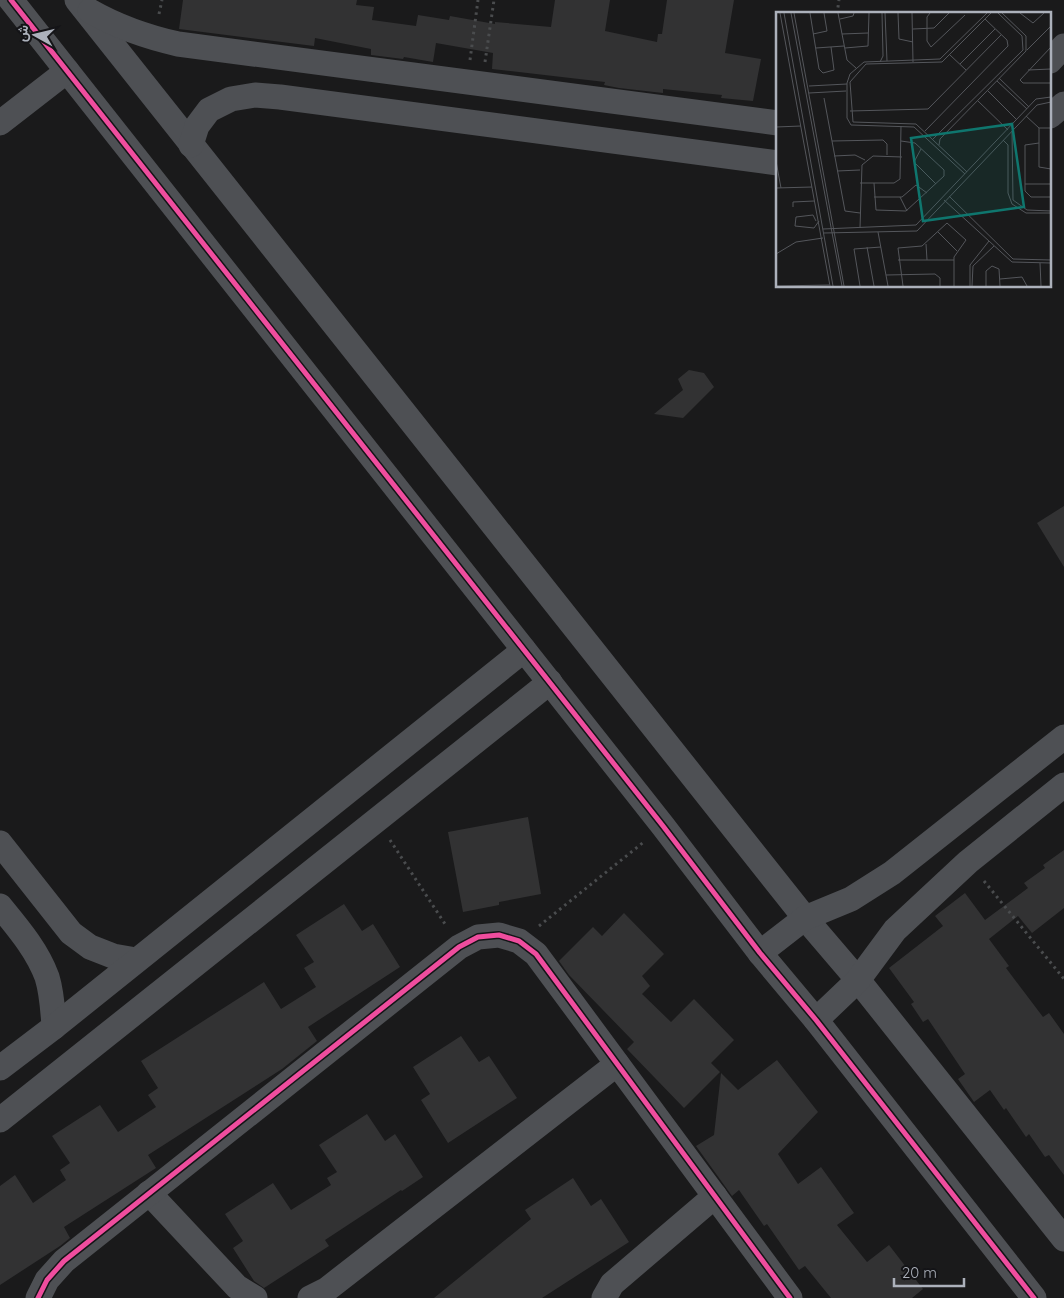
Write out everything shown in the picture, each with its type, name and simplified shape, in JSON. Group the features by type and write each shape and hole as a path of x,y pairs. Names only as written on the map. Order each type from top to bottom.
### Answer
{"street":[{"path":"11,0 550,682 760,953 816,1020 1034,1298"},
{"path":"79,3 104,20 154,39 178,44 776,123"},
{"path":"79,3 805,918 858,980 1064,1239"},
{"path":"1052,59 1064,46"},
{"path":"0,123 67,71"},
{"path":"192,145 197,126 209,110 231,99 255,95 776,163"},
{"path":"1052,114 1064,104"},
{"path":"0,1068 54,1027 524,650"},
{"path":"0,1120 550,682"},
{"path":"760,953 805,918 851,899 892,872 1064,737"},
{"path":"816,1020 858,980 895,930 968,862 1064,785"},
{"path":"0,843 71,932 90,947 113,956 136,960"},
{"path":"258,863 282,895"},
{"path":"0,906 38,956 47,978 52,1002 54,1027"},
{"path":"38,1298 47,1280 64,1261 459,947 478,937 499,935 519,941 536,954 790,1298"},
{"path":"310,1298 326,1290 617,1064"},
{"path":"148,1193 237,1287 255,1298"},
{"path":"604,1298 612,1284 715,1196"}],"path":[{"path":"474,84 478,0"},
{"path":"474,84 494,0"},
{"path":"377,820 459,947"},
{"path":"519,941 663,826"},
{"path":"968,862 1064,979"}],"building":[{"path":"183,0 357,0 356,5 374,7 372,20 416,26 418,15 449,20 450,16 495,24 495,22 551,27 555,0 610,0 605,31 657,42 658,34 662,34 667,0 734,0 725,53 761,59 753,101 721,98 722,95 663,89 663,93 619,88 604,85 605,82 492,69 493,53 436,43 433,62 404,57 403,59 371,55 371,49 315,38 314,46 179,29"},
{"path":"689,370 704,373 714,387 683,418 654,414 683,390 678,379"},
{"path":"1064,506 1064,567 1037,523"},
{"path":"528,817 541,894 499,902 499,905 463,912 448,832"},
{"path":"1064,850 1064,908 1032,933 1018,916 989,939 1009,966 1006,968 1043,1017 1049,1013 1064,1034 1064,1175 1049,1155 1045,1157 1029,1134 1026,1137 1006,1108 1004,1110 990,1090 974,1102 958,1079 965,1074 928,1019 923,1022 911,1004 914,1002 889,968 943,926 935,916 965,893 985,920 1028,888 1024,883 1045,868 1043,865"},
{"path":"344,904 362,931 373,924 400,967 308,1027 317,1041 282,1069 148,1155 156,1168 64,1227 70,1238 0,1285 0,1186 15,1175 33,1203 66,1180 60,1170 70,1163 52,1136 100,1105 118,1132 156,1107 148,1095 158,1088 141,1061 264,982 281,1009 316,987 304,968 314,962 296,935"},
{"path":"624,913 664,954 642,976 650,986 642,994 671,1022 694,999 734,1040 711,1063 720,1072 684,1108 627,1049 634,1042 569,975 559,961 593,927 602,936"},
{"path":"461,1036 479,1062 489,1056 517,1098 448,1143 421,1100 430,1094 413,1067"},
{"path":"777,1060 818,1112 778,1154 798,1184 821,1167 854,1213 837,1225 867,1262 889,1245 923,1289 912,1298 831,1298 805,1266 799,1270 767,1224 764,1226 739,1190 732,1196 696,1146 714,1135 721,1073 738,1090"},
{"path":"367,1114 385,1141 395,1134 423,1177 325,1240 329,1246 264,1288 254,1281 233,1248 243,1241 225,1214 273,1183 291,1210 331,1185 327,1178 337,1172 319,1145"},
{"path":"573,1178 591,1206 601,1199 629,1242 542,1298 434,1298 531,1219 525,1210"}],"cycle path":[{"path":"11,0 663,826 760,953 816,1020 1034,1298"},
{"path":"38,1298 47,1280 64,1261 459,947 478,937 499,935 519,941 536,954 790,1298"}]}
